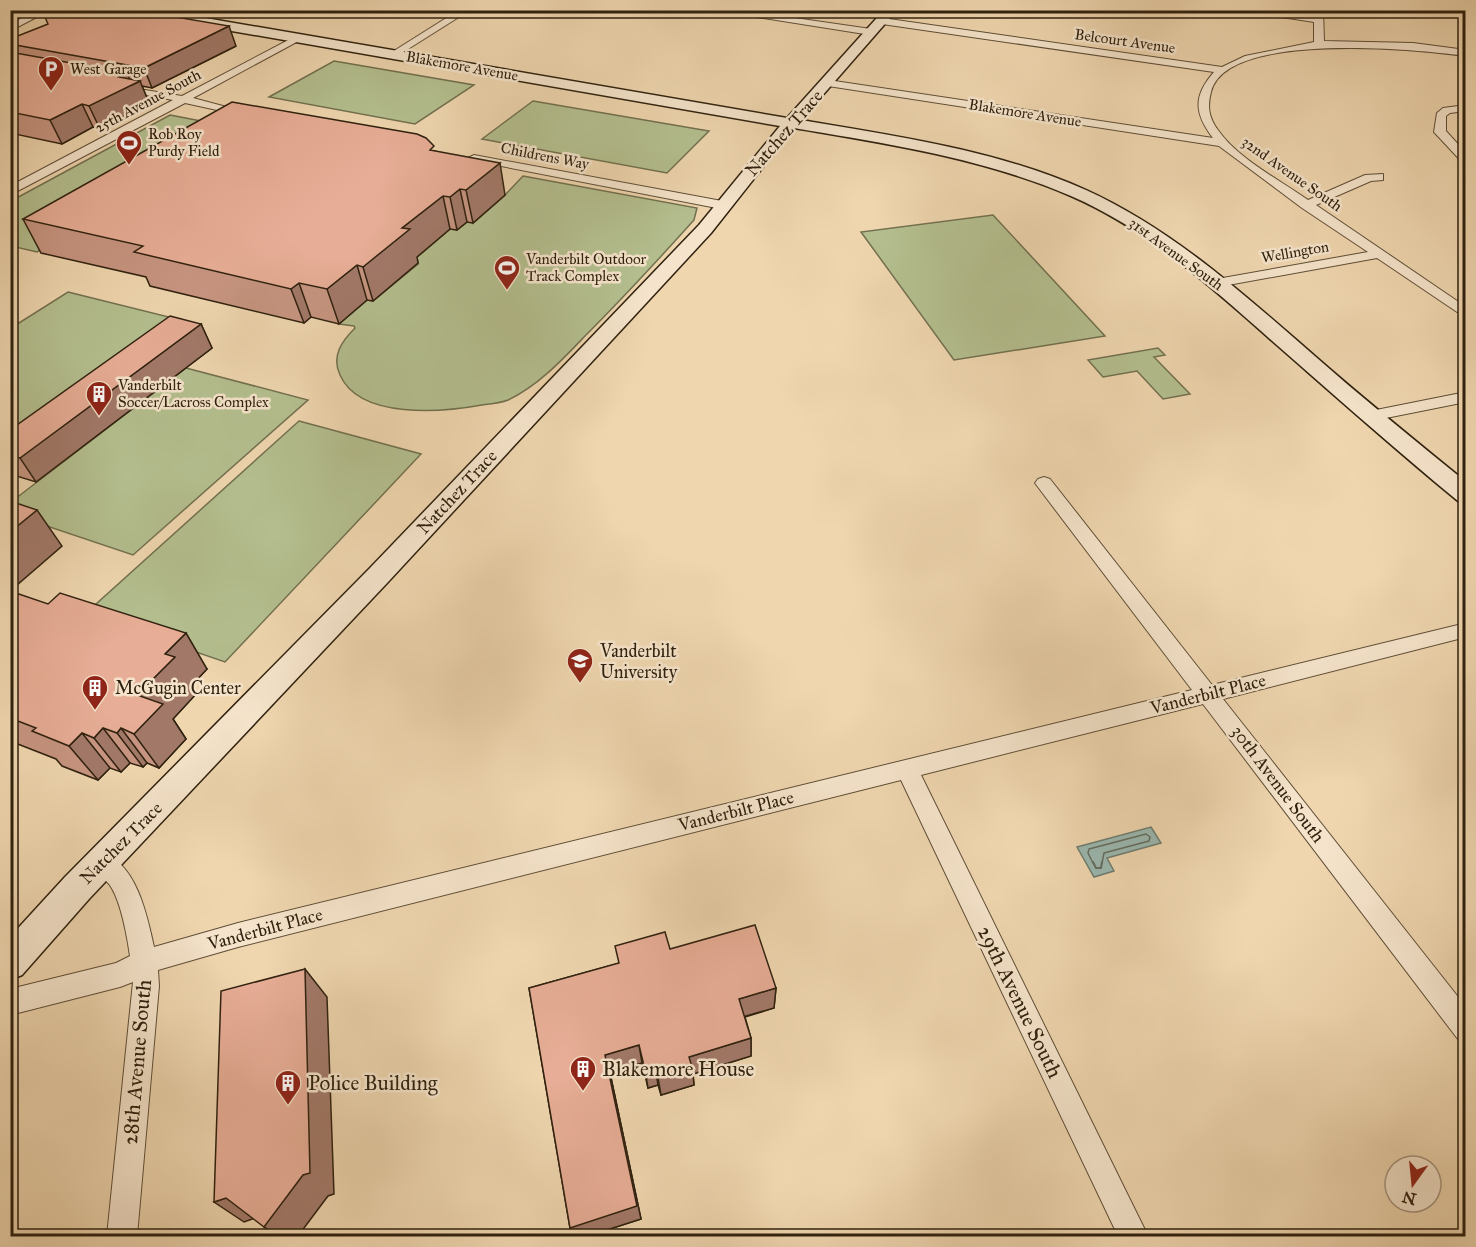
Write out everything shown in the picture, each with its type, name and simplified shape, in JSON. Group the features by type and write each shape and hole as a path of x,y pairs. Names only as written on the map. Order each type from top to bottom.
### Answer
{"main road":[{"name":"Blakemore Avenue","path":"134,10 790,123"},
{"name":"Natchez Trace","path":"10,963 102,863 424,527 705,228 790,123 881,21"},
{"name":"31st Avenue South","path":"790,123 976,159 1023,172 1102,205 1140,226 1217,283 1466,495"}],"street":[{"path":"10,28 46,10"},
{"path":"394,54 466,10"},
{"name":"Belcourt Avenue","path":"716,10 881,21 1221,70"},
{"path":"1239,10 1318,15 1319,39"},
{"name":"25th Avenue South","path":"10,191 299,38"},
{"path":"1221,70 1258,56 1319,39 1413,46 1466,53"},
{"name":"32nd Avenue South","path":"1221,70 1207,87 1203,110 1222,143 1306,205 1466,314"},
{"name":"Blakemore Avenue","path":"828,83 1222,143"},
{"path":"103,84 183,99 259,118"},
{"path":"1466,108 1448,110 1441,115 1440,132 1466,160"},
{"name":"Childrens Way","path":"458,155 722,205"},
{"path":"1306,205 1369,178 1379,177"},
{"name":"Wellington","path":"1217,283 1379,254"},
{"path":"1371,416 1466,396"},
{"name":"30th Avenue South","path":"1044,483 1466,1029"},
{"name":"Vanderbilt Place","path":"10,1002 120,975 145,962 249,933 1466,630"},
{"name":"29th Avenue South","path":"907,768 1133,1236"},
{"name":"28th Avenue South","path":"102,863 118,877 142,944 145,962 146,986 122,1236"}],"green space":[{"path":"334,61 474,85 415,124 269,97"},
{"path":"533,101 709,131 667,173 482,139"},
{"name":"Rob Roy Purdy Field","path":"170,115 242,131 37,252 11,246 11,201"},
{"name":"Vanderbilt Outdoor Track Complex","path":"523,176 697,208 694,220 568,354 540,380 508,400 446,410 404,410 365,400 350,389 340,375 337,355 346,338 355,328 339,324 367,300 373,301 418,264 411,262 450,229 457,230 467,222 473,223"},
{"path":"993,215 1105,336 954,360 861,232"},
{"path":"68,292 201,325 11,466 11,328"},
{"path":"1158,348 1165,355 1154,357 1190,394 1163,399 1137,371 1103,377 1088,360"},
{"path":"186,368 308,400 133,555 11,514 11,502"},
{"path":"299,421 421,454 225,662 85,614"}],"water":[{"path":"1151,827 1161,843 1107,858 1114,871 1094,877 1077,847"}],"building":[{"path":"42,10 135,10 229,26 144,68 10,44 10,39 48,24"},
{"path":"10,52 127,73 119,77 140,81 89,106 82,104 50,120 10,112"},
{"path":"232,102 417,134 426,138 434,146 430,150 500,163 466,190 460,189 450,197 443,196 402,228 410,229 363,267 357,265 327,289 299,283 291,289 134,252 143,246 23,219"},
{"path":"170,316 201,324 20,458 10,455 10,430"},
{"path":"10,501 37,510 10,532"},
{"name":"McGugin Center","path":"10,591 48,604 60,593 186,633 165,654 175,657 137,695 163,704 134,734 121,728 117,733 103,728 94,738 82,733 69,746 32,731 36,728 10,718"},
{"name":"Blakemore House","path":"755,925 776,988 739,999 751,1038 689,1057 692,1067 658,1078 655,1067 645,1070 639,1045 605,1055 637,1206 570,1228 529,988 619,963 615,946 665,932 670,949"},
{"path":"305,969 310,1173 303,1175 264,1227 226,1198 214,1202 221,991"}],"place":[{"name":"West Garage","path":"51,92"},
{"name":"Rob Roy Purdy Field","path":"129,166"},
{"name":"Vanderbilt Outdoor Track Complex","path":"507,291"},
{"name":"Vanderbilt Soccer/Lacross Complex","path":"99,417"},
{"name":"Vanderbilt University","path":"580,684"},
{"name":"McGugin Center","path":"95,711"},
{"name":"Blakemore House","path":"583,1092"},
{"name":"Police Building","path":"288,1106"}]}
